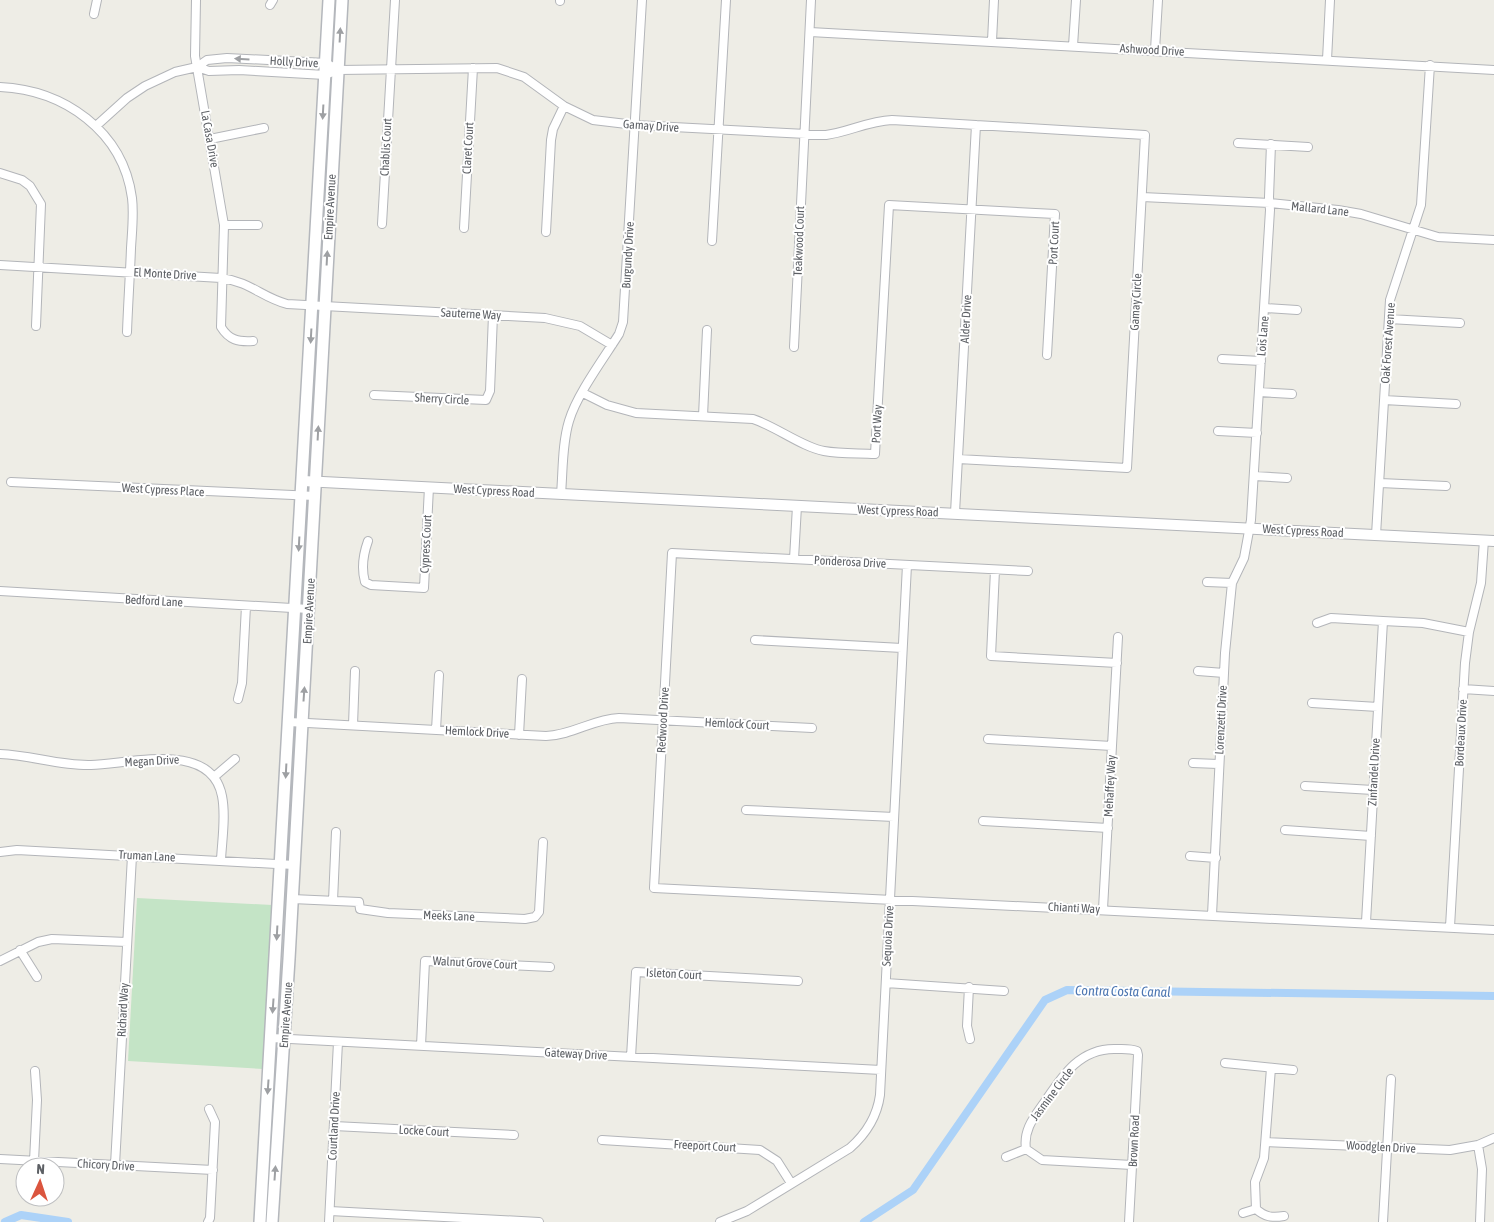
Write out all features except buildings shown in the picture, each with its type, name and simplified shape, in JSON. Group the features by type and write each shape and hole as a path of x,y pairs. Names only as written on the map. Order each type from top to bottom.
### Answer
{"main road":[{"name":"Empire Avenue","path":"260,1222 330,0"},
{"name":"Empire Avenue","path":"272,1222 309,609 342,0"}],"street":[{"path":"94,14 97,0"},
{"name":"La Casa Drive","path":"196,0 194,39 197,67 224,225 221,326 230,338 238,342 253,341"},
{"name":"Chablis Court","path":"382,224 395,0"},
{"name":"Burgundy Drive","path":"561,494 567,428 575,407 619,334 625,310 642,0"},
{"path":"712,241 726,0"},
{"name":"Teakwood Court","path":"794,347 811,0"},
{"path":"992,41 994,0"},
{"path":"1073,46 1076,0"},
{"path":"1155,50 1158,0"},
{"path":"1327,60 1330,0"},
{"name":"Ashwood Drive","path":"810,32 1494,70"},
{"name":"Holly Drive","path":"96,126 127,98 145,86 175,72 197,67 207,60 227,58 338,70"},
{"name":"Oak Forest Avenue","path":"1376,535 1392,292 1414,231 1422,197 1430,66"},
{"name":"Holly Drive","path":"197,67 209,71 325,69"},
{"name":"Claret Court","path":"464,228 473,68"},
{"name":"Gamay Drive","path":"338,70 497,68 524,77 564,106 593,120 635,125 803,134 839,133 874,121 976,125"},
{"path":"0,87 20,88 50,96 77,110 96,126 114,149 130,190 133,213 127,332"},
{"path":"546,232 551,140 564,106"},
{"name":"Gamay Circle","path":"958,460 1127,468 1142,197 1144,135 976,125"},
{"name":"Alder Drive","path":"955,513 976,125"},
{"path":"210,140 264,128"},
{"path":"1238,142 1308,147"},
{"name":"Lois Lane","path":"1250,528 1265,308 1271,144"},
{"path":"0,173 22,180 33,190 41,204 36,326"},
{"name":"Mallard Lane","path":"1142,197 1270,203 1353,212 1438,237 1494,240"},
{"name":"Port Way","path":"583,393 622,410 754,420 772,426 809,446 824,451 875,454 889,204 972,209"},
{"name":"Port Court","path":"972,209 1055,214 1047,355"},
{"path":"224,225 258,224"},
{"name":"El Monte Drive","path":"0,265 221,278 244,282 276,301 324,306"},
{"name":"Sauterne Way","path":"324,306 561,320 580,326 612,345"},
{"path":"1265,308 1297,310"},
{"name":"Sherry Circle","path":"374,395 486,400 490,391 493,315"},
{"path":"1389,319 1460,323"},
{"path":"703,416 707,330"},
{"path":"1222,359 1260,361"},
{"path":"1259,392 1292,394"},
{"path":"1384,400 1456,404"},
{"path":"1218,431 1256,433"},
{"path":"1254,476 1287,478"},
{"name":"West Cypress Road","path":"302,480 1489,540"},
{"name":"West Cypress Place","path":"11,482 315,496"},
{"path":"1380,482 1446,486"},
{"name":"Cypress Court","path":"368,541 362,572 365,582 371,585 424,588 429,487"},
{"path":"794,559 797,506"},
{"name":"Lorenzetti Drive","path":"1212,915 1216,858 1218,764 1232,583 1244,558 1250,528"},
{"name":"Bordeaux Drive","path":"1450,927 1463,689 1469,632 1489,540"},
{"name":"Ponderosa Drive","path":"672,552 1028,571"},
{"name":"Redwood Drive","path":"654,888 672,552"},
{"name":"Sequoia Drive","path":"720,1222 747,1210 850,1148 863,1136 876,1113 881,1070 886,982 907,565"},
{"path":"995,570 990,656 1117,662"},
{"path":"1207,582 1232,583"},
{"name":"Bedford Lane","path":"0,592 309,609"},
{"path":"238,699 242,683 246,606"},
{"path":"1317,623 1331,618 1423,623 1469,632"},
{"name":"Zinfandel Drive","path":"1366,922 1383,621"},
{"name":"Mehaffey Way","path":"1104,909 1118,637"},
{"path":"755,640 902,648"},
{"path":"352,725 355,670"},
{"path":"1198,671 1224,672"},
{"path":"436,730 439,675"},
{"path":"519,734 522,679"},
{"path":"1463,689 1494,691"},
{"path":"1312,703 1378,707"},
{"name":"Hemlock Drive","path":"289,722 546,736 566,734 607,718 663,720"},
{"name":"Hemlock Court","path":"663,720 812,728"},
{"path":"988,739 1112,746"},
{"name":"Megan Drive","path":"0,754 80,765 180,759 192,762 214,777"},
{"path":"221,860 224,807 222,795 214,777 235,760"},
{"path":"1193,763 1218,764"},
{"path":"1305,786 1373,790"},
{"path":"746,810 894,817"},
{"path":"983,821 1108,828"},
{"path":"1285,830 1371,836"},
{"path":"333,901 336,832"},
{"name":"Meeks Lane","path":"292,899 359,902 360,909 388,913 525,919 535,917 540,912 543,842"},
{"name":"Truman Lane","path":"0,852 17,850 294,865"},
{"name":"Richard Way","path":"115,1165 132,856"},
{"path":"1190,856 1216,858"},
{"name":"Chianti Way","path":"654,888 1366,922 1494,930"},
{"path":"0,961 38,942 52,939 127,942"},
{"path":"20,950 37,977"},
{"name":"Walnut Grove Court","path":"420,1046 425,961 550,967"},
{"name":"Isleton Court","path":"631,1057 636,972 798,980"},
{"path":"886,982 1004,991"},
{"path":"969,987 967,1026 970,1039"},
{"name":"Gateway Drive","path":"272,1038 881,1070"},
{"name":"Courtland Drive","path":"329,1222 338,1042"},
{"name":"Jasmine Circle","path":"1026,1149 1026,1131 1031,1121 1074,1063 1106,1049 1132,1049 1137,1051 1138,1060"},
{"name":"Brown Road","path":"1129,1222 1138,1060"},
{"path":"1225,1063 1260,1065 1294,1070"},
{"path":"1271,1068 1263,1166 1255,1182 1256,1208 1265,1216 1284,1216"},
{"path":"34,1157 37,1100 35,1071"},
{"path":"1383,1222 1390,1079"},
{"path":"208,1222 210,1218 215,1122 209,1109"},
{"name":"Locke Court","path":"334,1126 514,1135"},
{"name":"Woodglen Drive","path":"1266,1142 1450,1150 1478,1145 1494,1138"},
{"name":"Freeport Court","path":"602,1140 760,1150 777,1161 792,1183"},
{"path":"1478,1145 1482,1169 1480,1222"},
{"path":"1006,1157 1026,1149 1033,1156 1042,1160 1132,1165"},
{"name":"Chicory Drive","path":"0,1159 15,1160"},
{"name":"Chicory Drive","path":"65,1163 213,1170"},
{"path":"1243,1213 1256,1208"},
{"path":"330,1211 415,1219 539,1222"}],"green space":[{"path":"137,898 272,905 263,1069 128,1061"}],"waterway":[{"name":"Contra Costa Canal","path":"864,1222 913,1190 1045,1000 1067,990 1494,996"},
{"name":"Contra Costa Canal","path":"5,1222 21,1215 68,1222"}]}
